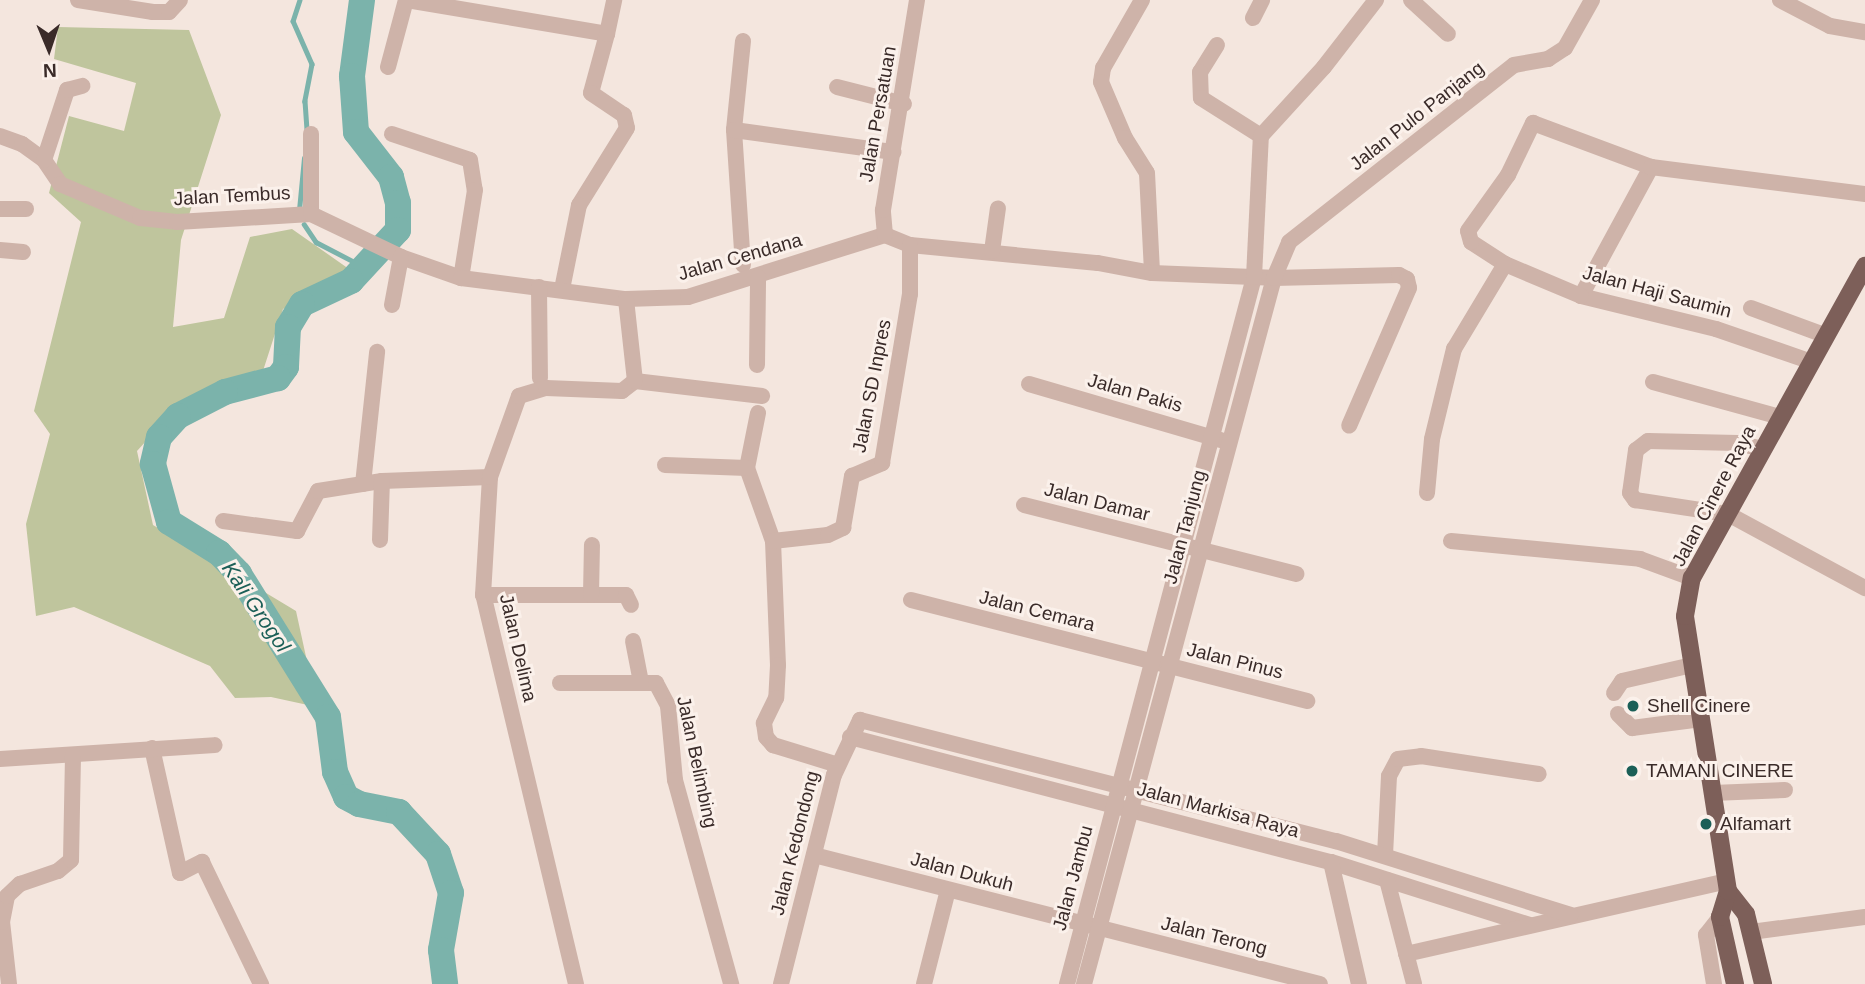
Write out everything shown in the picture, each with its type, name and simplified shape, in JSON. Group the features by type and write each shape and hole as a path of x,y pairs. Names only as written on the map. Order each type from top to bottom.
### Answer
{"main road":[{"name":"Jalan Cinere Raya","path":"1763,984 1746,914 1728,886 1685,616 1692,578 1809,361 1864,270"},
{"name":"Jalan Cinere Raya","path":"1728,886 1720,917 1735,984"}],"street":[{"path":"78,0 169,12 180,0"},
{"path":"388,67 407,0 492,6 607,34"},
{"path":"563,285 579,205 627,128 624,115 592,93 614,0"},
{"name":"Jalan Persatuan","path":"885,235 883,210 904,104 918,0"},
{"path":"1142,0 1102,68 1101,82 1125,138 1147,173 1152,273"},
{"path":"1253,18 1262,0"},
{"path":"1217,45 1200,72 1201,98 1261,136 1324,67 1376,0"},
{"path":"1411,0 1448,34"},
{"name":"Jalan Pulo Panjang","path":"1274,278 1289,242 1301,230 1514,65 1548,59 1565,48 1592,0"},
{"path":"1780,0 1830,26 1865,32"},
{"path":"743,41 734,130 743,265"},
{"path":"44,160 67,90 82,86"},
{"path":"837,87 904,104"},
{"name":"Jalan Haji Saumin","path":"1651,167 1533,123 1508,175 1468,231 1471,242 1505,264 1581,296 1716,329 1809,361"},
{"path":"734,130 893,152"},
{"path":"311,134 311,214"},
{"path":"392,134 470,160 475,190 461,278"},
{"name":"Jalan Tembus","path":"0,136 22,144 44,160 60,184 140,218 177,222 311,214 397,255 461,278 539,287 563,285"},
{"name":"Jalan Tanjung","path":"1120,783 1254,277 1261,136"},
{"path":"1581,296 1651,167 1865,194"},
{"path":"992,251 998,208"},
{"path":"0,209 26,209"},
{"path":"885,235 910,245 992,251 1152,273 1274,278 1407,279 1409,288 1349,426"},
{"name":"Jalan Cendana","path":"563,285 626,299 688,297 885,235"},
{"name":"Jalan SD Inpres","path":"773,541 828,535 843,528 852,476 881,463 909,294 910,245"},
{"path":"0,250 23,252"},
{"path":"563,285 571,277 577,251"},
{"path":"392,305 397,255"},
{"path":"1427,493 1432,439 1454,349 1505,264"},
{"path":"757,365 758,277"},
{"name":"Jalan Tanjung","path":"1137,788 1274,278"},
{"path":"539,287 540,378"},
{"path":"626,299 635,381 762,396"},
{"path":"1751,309 1824,335"},
{"path":"363,484 377,352"},
{"name":"Jalan Delima","path":"576,984 483,595 490,477 519,396 546,388 622,391 635,381"},
{"path":"1653,382 1780,416"},
{"name":"Jalan Pakis","path":"1029,384 1230,443"},
{"path":"758,413 747,468 773,541 778,665 776,698 764,723 766,737 773,745 838,765"},
{"path":"1763,449 1738,443 1648,441 1636,450 1630,476 1630,493 1635,500 1728,514 1865,588"},
{"path":"665,465 747,468"},
{"path":"223,521 297,531 318,491 382,481 490,477"},
{"path":"380,540 382,481"},
{"name":"Jalan Damar","path":"1024,505 1296,573"},
{"path":"1451,541 1640,559 1692,578"},
{"path":"591,595 593,545"},
{"path":"483,595 626,594 631,605"},
{"name":"Jalan Cemara","path":"911,600 1152,662"},
{"path":"560,683 640,682 633,641"},
{"name":"Jalan Pinus","path":"1152,662 1307,701"},
{"path":"1614,694 1622,681 1692,665"},
{"name":"Jalan Belimbing","path":"640,682 656,683 668,706 675,780 731,984"},
{"path":"1618,715 1632,728 1701,719"},
{"name":"Jalan Kedondong","path":"781,984 838,765 850,737 862,719"},
{"name":"Jalan Markisa Raya","path":"862,719 1120,783 1385,855 1571,915"},
{"name":"Jalan Markisa Raya","path":"850,737 1331,862 1530,925"},
{"path":"0,759 215,744"},
{"path":"152,748 180,873 202,862 261,984"},
{"path":"0,885 20,884 58,871 71,860 73,755"},
{"path":"1385,855 1389,776 1398,759 1421,755 1539,775"},
{"name":"Jalan Jambu","path":"1084,984 1090,927 1120,783"},
{"name":"Jalan Jambu","path":"1067,984 1090,927 1137,788"},
{"path":"1713,793 1785,790"},
{"name":"Jalan Dukuh","path":"814,855 1090,927"},
{"path":"1331,862 1359,984"},
{"path":"1387,880 1414,984"},
{"path":"9,984 2,922 7,896 20,884"},
{"path":"1406,954 1571,915 1728,886"},
{"path":"924,984 948,890"},
{"path":"1714,984 1706,935 1720,917"},
{"path":"1751,932 1865,917"},
{"name":"Jalan Terong","path":"1090,927 1320,984"}],"green space":[{"path":"58,27 189,30 221,115 181,240 173,327 224,318 250,237 292,229 349,269 283,309 261,377 166,419 137,451 153,525 296,611 317,707 271,697 235,698 210,666 74,607 36,616 26,524 50,434 34,411 81,222 49,193 69,116 124,131 136,83 54,59"}],"waterway":[{"path":"300,0 293,21 312,64 305,101 307,132"},
{"name":"Kali Grogol","path":"362,0 352,76 356,132 391,177 398,203 398,230 351,281 302,304 288,327 286,367 278,378 225,392 178,416 159,437 153,464 169,522 219,553 239,574 328,717 335,772 346,797 359,804 399,812 438,854 451,893 441,950 445,984"},
{"path":"299,210 304,158"},
{"path":"304,224 316,242 364,267"}],"place":[{"name":"Shell Cinere","path":"1633,706"},
{"name":"TAMANI CINERE","path":"1632,771"},
{"name":"Alfamart","path":"1706,824"}]}
